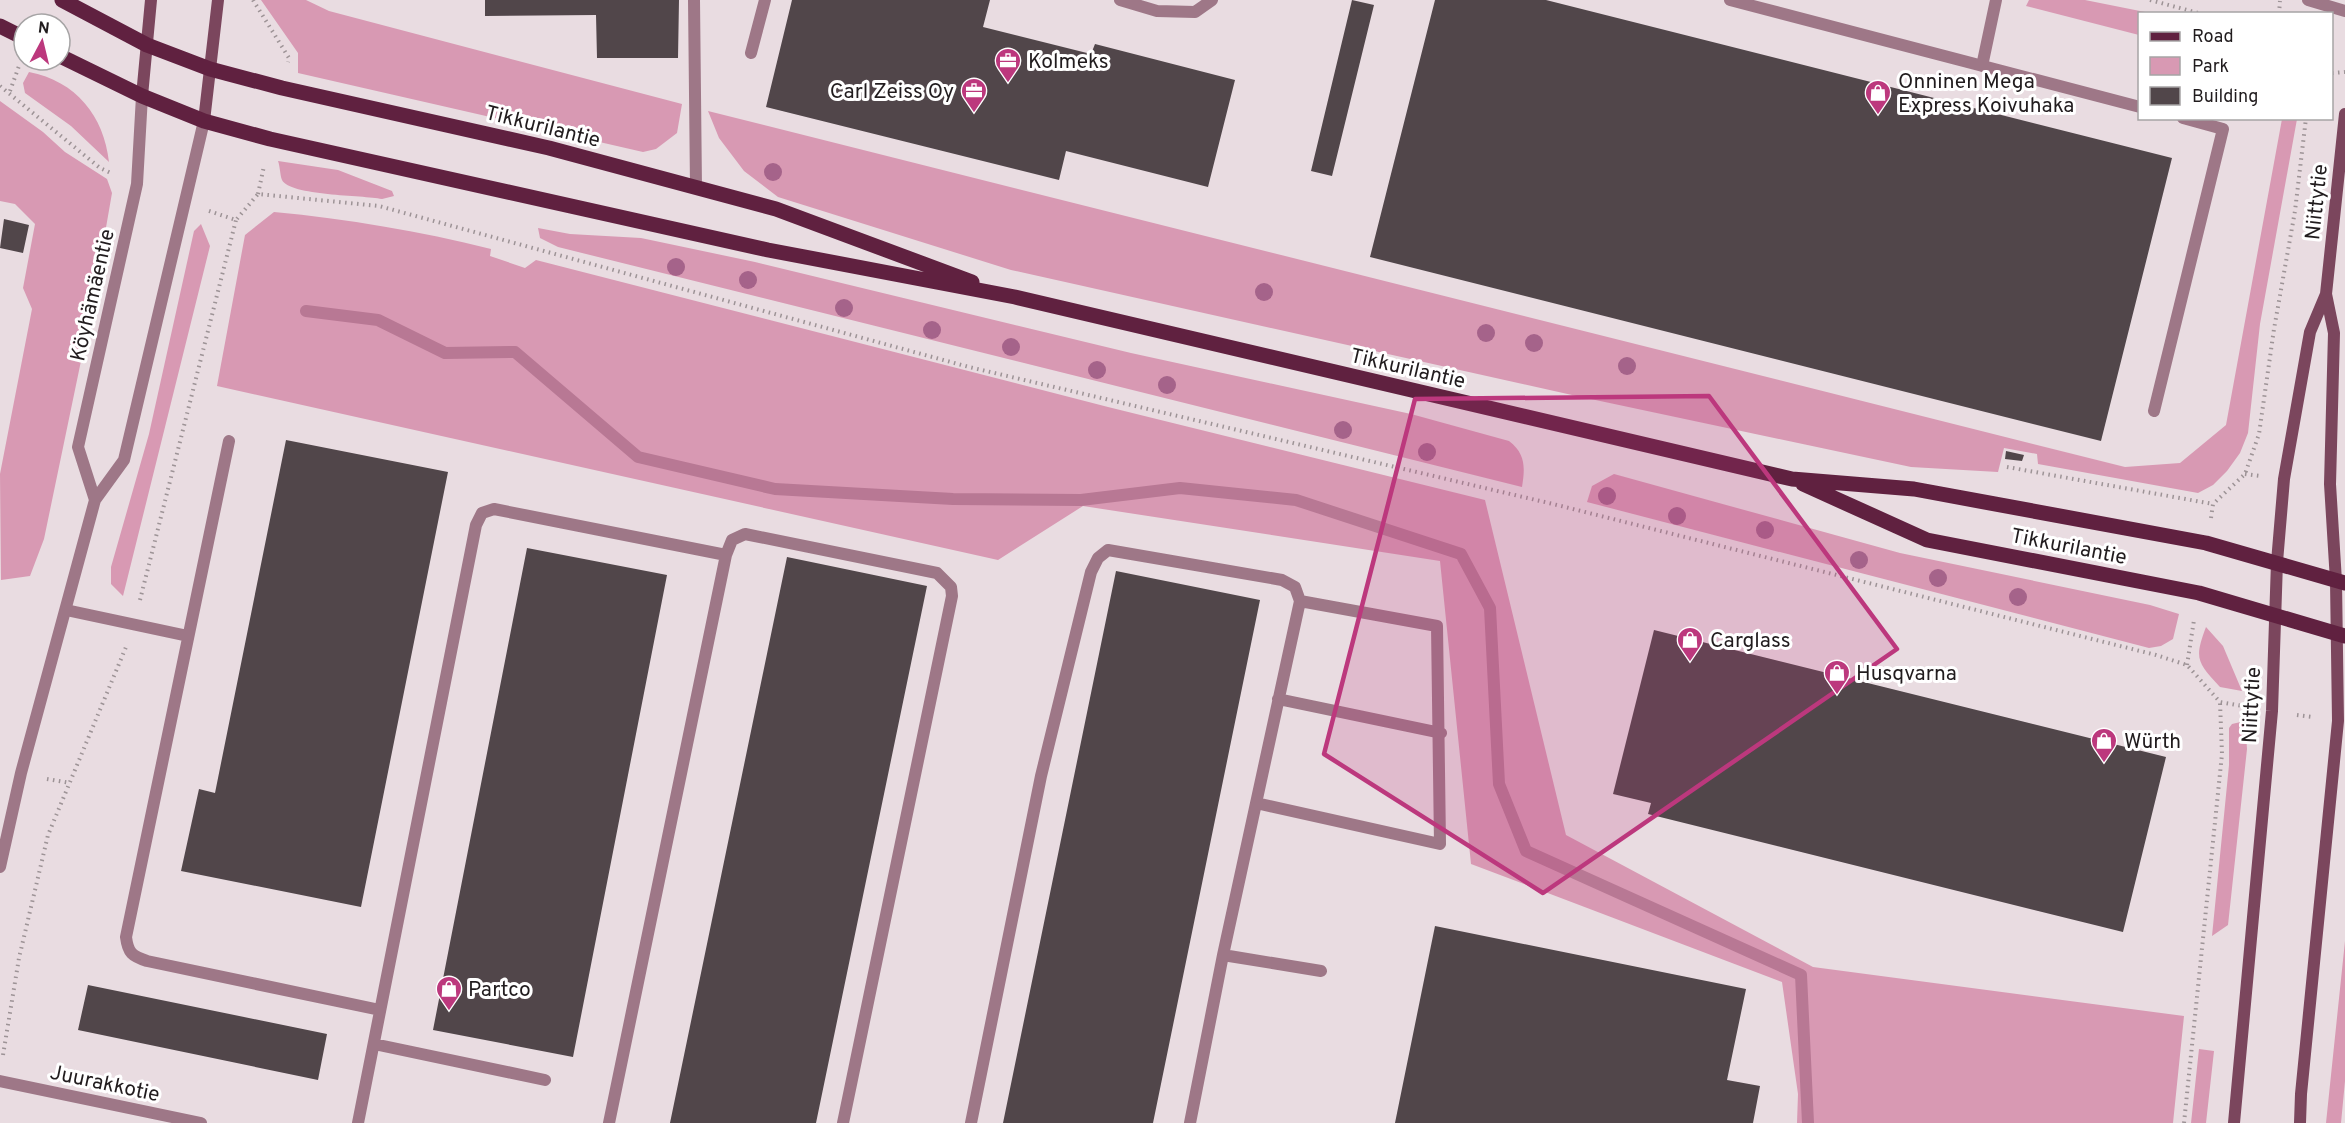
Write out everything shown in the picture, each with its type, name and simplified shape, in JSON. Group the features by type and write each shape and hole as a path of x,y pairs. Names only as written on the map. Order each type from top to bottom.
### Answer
{"main road":[{"name":"Tikkurilantie","path":"62,0 147,45 210,69 282,88 549,148 776,209 1015,297"},
{"path":"142,96 151,0"},
{"path":"204,121 218,0"},
{"name":"Tikkurilantie","path":"72,62 142,96 204,121 281,142 768,250 1015,297 1792,479 1914,489 2206,543 2341,582"},
{"name":"Niittytie","path":"2235,1123 2272,711 2277,562 2284,479 2310,332 2326,294 2345,114"},
{"name":"Niittytie","path":"2300,1123 2338,721 2341,635 2341,582 2330,484 2334,333 2326,294"},
{"name":"Tikkurilantie","path":"1792,479 1927,540 2199,592 2341,635"}],"street":[{"path":"694,0 696,188"},
{"path":"751,53 765,0"},
{"path":"1120,0 1157,11 1195,12 1212,0"},
{"path":"1730,0 2138,107"},
{"path":"1982,66 1996,0"},
{"path":"2308,0 2345,11"},
{"name":"Köyhämäentie","path":"95,500 78,447 137,184 142,96"},
{"path":"2154,411 2223,129 2190,120"},
{"path":"0,867 4,833 95,500 124,460 204,121"},
{"path":"229,441 126,937 128,949 132,956 147,961 380,1010"},
{"path":"358,1123 476,525 482,513 494,509 726,555"},
{"path":"609,1123 726,555 732,540 745,534 937,573 951,587 952,596 843,1123"},
{"path":"972,1123 1041,776 1091,572 1098,558 1108,550 1282,580 1294,588 1300,601 1222,955 1190,1123"},
{"path":"1256,803 1440,843 1441,733 1437,626 1300,601"},
{"path":"66,610 188,636"},
{"path":"1278,699 1441,733"},
{"path":"1222,955 1321,971"},
{"path":"374,1044 545,1080"},
{"name":"Juurakkotie","path":"0,1081 201,1123"}],"path":[{"path":"2150,0 2195,12"},
{"path":"10,91 17,72"},
{"path":"0,86 10,91 100,168 137,184"},
{"path":"2206,543 2213,504 2245,474 2259,434 2274,329 2295,211 2306,120"},
{"path":"186,203 236,220 258,194 380,206 969,367 1553,504 2187,664 2220,702 2222,754 2184,1123"},
{"path":"2007,467 2213,504"},
{"path":"2187,664 2199,592"},
{"path":"2220,702 2338,721"}],"highlighted area":[{"path":"1709,396 1897,649 1543,893 1324,754 1415,399"}],"green space":[{"path":"261,0 306,0 329,11 682,104 677,133 656,149 643,152 298,73 298,53"},
{"path":"2029,0 2085,0 2145,12 2138,12 2138,35 2026,6"},
{"path":"29,72 61,83 74,92 85,103 101,130 109,162 71,126 25,93 23,83"},
{"path":"0,101 43,132 65,152 107,179 112,193 92,308 44,539 30,576 1,580 0,474 32,309 23,288 35,224 15,204 0,201"},
{"path":"708,111 2125,467 2180,463 2226,425 2282,120 2297,120 2260,324 2248,433 2240,453 2227,471 2213,485 2198,493 2038,464 2037,454 2004,448 1998,472 1911,467 1572,395 1011,270 778,197 744,171 719,138"},
{"path":"278,161 338,170 392,191 394,196 382,199 298,189 282,180"},
{"path":"274,212 383,226 491,249 490,256 525,268 536,260 1108,407 1485,500 1566,835 1813,967 2184,1016 2173,1123 1797,1123 1798,1094 1782,982 1471,864 1440,561 1083,506 998,560 217,386 245,235"},
{"path":"201,224 210,246 123,596 111,584 111,567 149,434 194,231"},
{"path":"538,228 570,234 641,238 755,262 1131,353 1411,414 1509,441 1519,451 1523,462 1522,487 558,247 540,238"},
{"path":"1614,474 1900,553 2150,605 2179,614 2173,639 2161,646 2149,648 1587,502 1592,486"},
{"path":"2206,627 2223,646 2242,691 2220,687 2202,665 2199,653"},
{"path":"2245,721 2247,749 2228,925 2212,936 2229,765 2229,728 2232,724"},
{"path":"2345,941 2345,1081 2341,1123 2326,1123"},
{"path":"2199,1049 2214,1051 2206,1123 2191,1123"}],"building":[{"path":"485,0 679,0 678,58 597,58 596,15 485,16"},
{"path":"792,0 990,0 983,27 1091,54 1095,44 1235,80 1208,187 1066,151 1059,180 766,107"},
{"path":"1352,0 1374,5 1332,176 1311,171"},
{"path":"1435,0 1546,0 2172,158 2101,441 1370,257"},
{"path":"4,219 29,225 23,253 0,248"},
{"path":"286,440 448,472 361,907 181,871 199,789 215,793"},
{"path":"2006,451 2024,455 2022,461 2005,459"},
{"path":"527,548 667,575 573,1057 433,1030"},
{"path":"787,557 927,586 816,1123 670,1123"},
{"path":"1116,571 1260,600 1153,1123 1003,1123"},
{"path":"1654,630 2166,757 2123,932 1648,814 1651,803 1613,794"},
{"path":"1435,926 1746,989 1727,1080 1760,1086 1753,1123 1395,1123"},
{"path":"88,985 327,1034 318,1080 78,1030"}],"waterway":[{"path":"306,311 378,320 445,353 515,352 638,457 775,489 953,499 1081,500 1180,488 1296,500 1461,554 1490,608 1499,784 1526,851 1801,975 1808,1123"}],"place":[{"name":"Kolmeks","path":"1008,84"},
{"name":"Carl Zeiss Oy","path":"974,114"},
{"name":"Onninen Mega Express Koivuhaka","path":"1878,116"},
{"name":"Carglass","path":"1690,663"},
{"name":"Husqvarna","path":"1837,696"},
{"name":"Würth","path":"2104,764"},
{"name":"Partco","path":"449,1012"}]}
